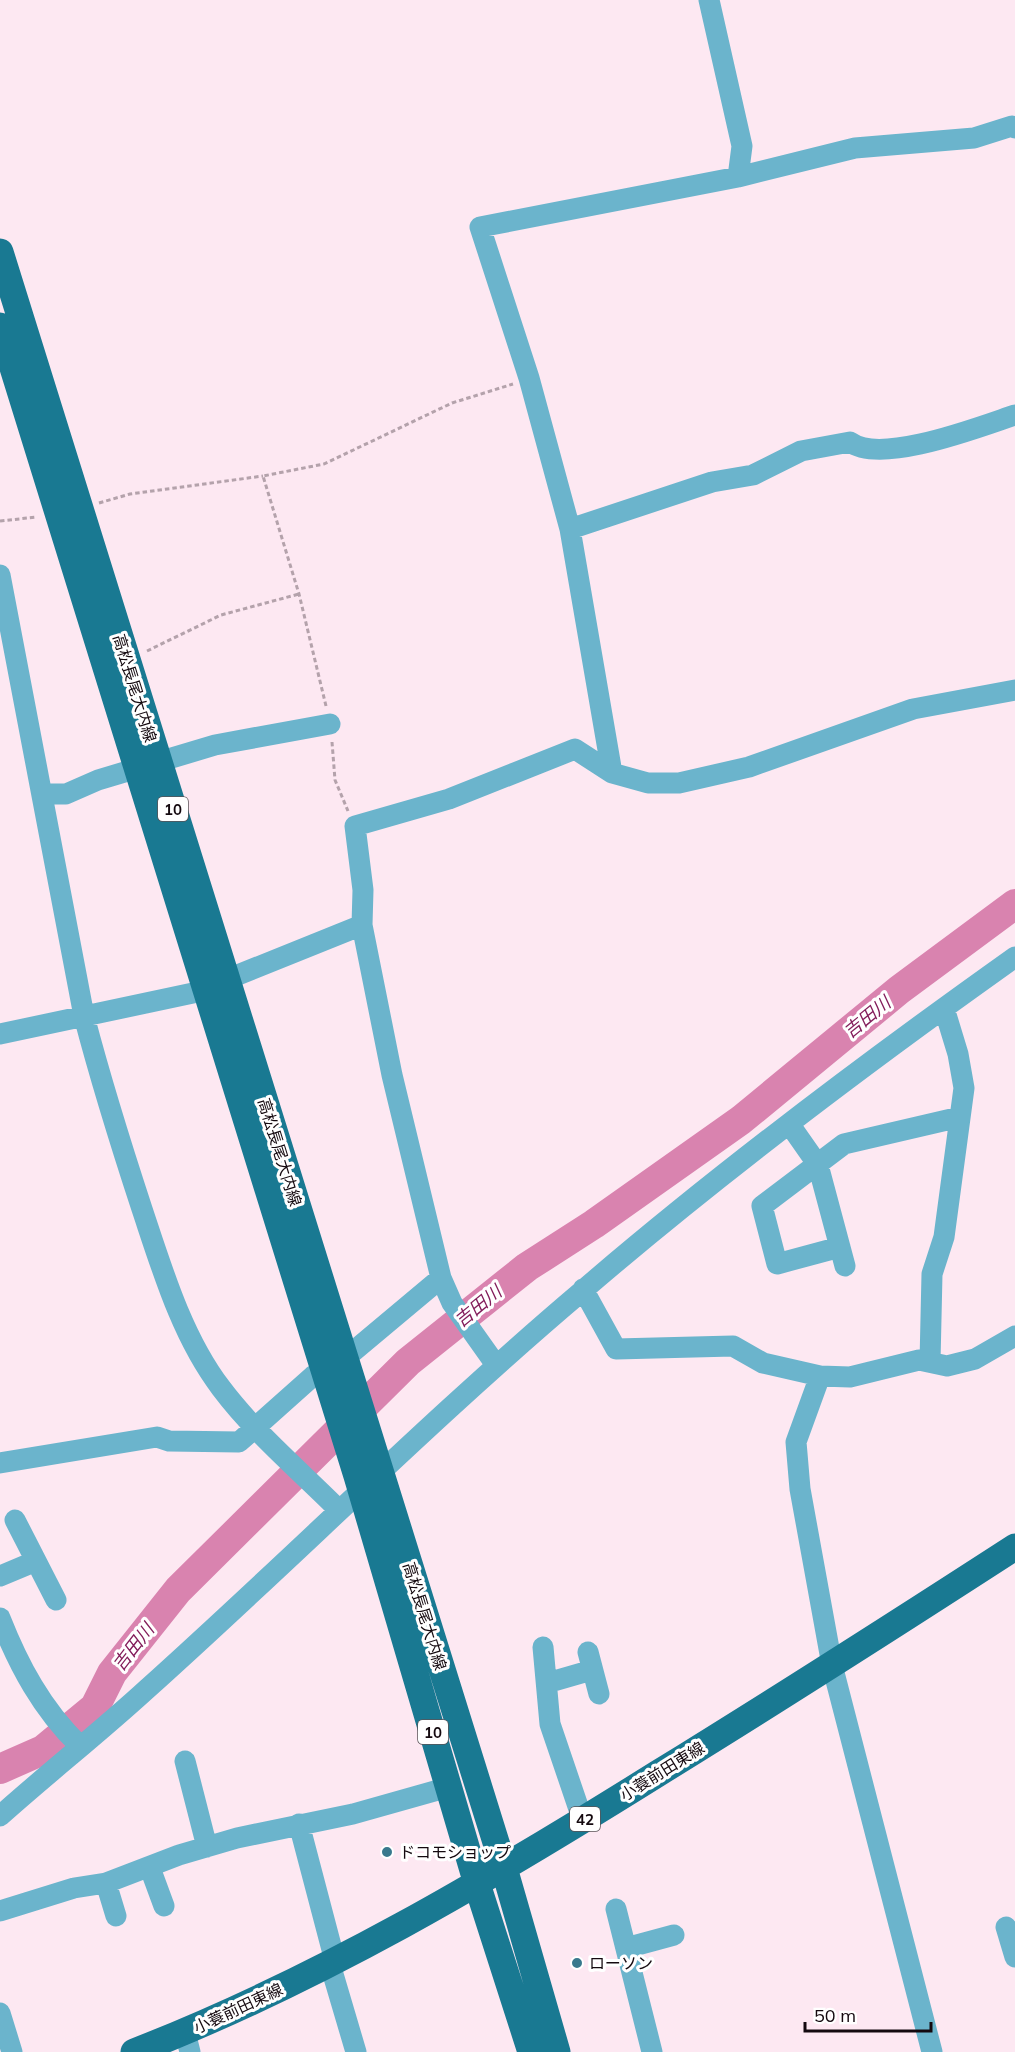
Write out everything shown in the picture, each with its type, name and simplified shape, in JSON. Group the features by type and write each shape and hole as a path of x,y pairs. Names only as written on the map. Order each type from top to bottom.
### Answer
{"main road":[{"name":"高松長尾大内線","path":"0,252 148,766 368,1474 504,1868 557,2052"},
{"name":"高松長尾大内線","path":"0,326 148,766"},
{"name":"高松長尾大内線","path":"368,1474 449,1787 477,1884 531,2052"},
{"name":"小蓑前田東線","path":"134,2052 188,2042 267,1996 477,1884 583,1821 1015,1547"}],"street":[{"path":"709,0 742,146 738,177"},
{"path":"612,773 570,529 529,378 480,227 738,177 855,148 974,138 1012,126 1015,128"},
{"path":"570,529 712,482 753,475 801,451 850,442 859,449 903,447 937,441 1015,415"},
{"path":"0,575 84,1016 101,1084 158,1257 189,1334 221,1389 332,1504"},
{"path":"496,1365 452,1303 441,1278 394,1086 362,925 363,890 355,826 450,799 575,749 612,773 648,783 679,783 749,766 913,709 1015,690"},
{"path":"42,794 66,794 98,780 215,745 330,724"},
{"path":"0,1034 216,985 362,925"},
{"path":"0,1816 75,1741 145,1691 332,1504 583,1289 790,1125 1015,957"},
{"path":"930,1362 932,1274 944,1238 964,1088 958,1054 944,1008"},
{"path":"790,1125 818,1165 843,1256 777,1264 762,1206 818,1165 844,1144 960,1117"},
{"path":"0,1463 157,1437 169,1441 239,1442 262,1433 441,1278"},
{"path":"583,1289 616,1348 733,1346 763,1363 820,1376 850,1377 919,1360 947,1366 975,1359 1015,1336"},
{"path":"820,1376 796,1442 800,1489 832,1665 932,2052"},
{"path":"15,1520 56,1600"},
{"path":"0,1576 36,1561"},
{"path":"0,1618 19,1666 47,1709 75,1741"},
{"path":"543,1647 550,1724 583,1821"},
{"path":"547,1683 590,1661 599,1694"},
{"path":"186,1761 207,1847"},
{"path":"0,1911 74,1888 106,1883 207,1847 299,1824 353,1814 449,1787"},
{"path":"299,1824 356,2052"},
{"path":"150,1868 164,1906"},
{"path":"106,1883 116,1916"},
{"path":"616,1909 652,2052"},
{"path":"1006,1928 1015,1957"},
{"path":"626,1948 674,1935"},
{"path":"0,2013 12,2052"}],"path":[{"path":"92,505 130,494 263,476 324,464 452,404 529,378"},
{"path":"139,656 221,615 299,594 263,476"},
{"path":"0,521 48,516"}],"waterway":[{"name":"吉田川","path":"0,1769 43,1750 95,1707 112,1673 178,1590 408,1362 527,1267 594,1224 741,1120 899,990 1015,904"}],"place":[{"name":"ドコモショップ","path":"387,1852"},
{"name":"ローソン","path":"577,1963"}]}
